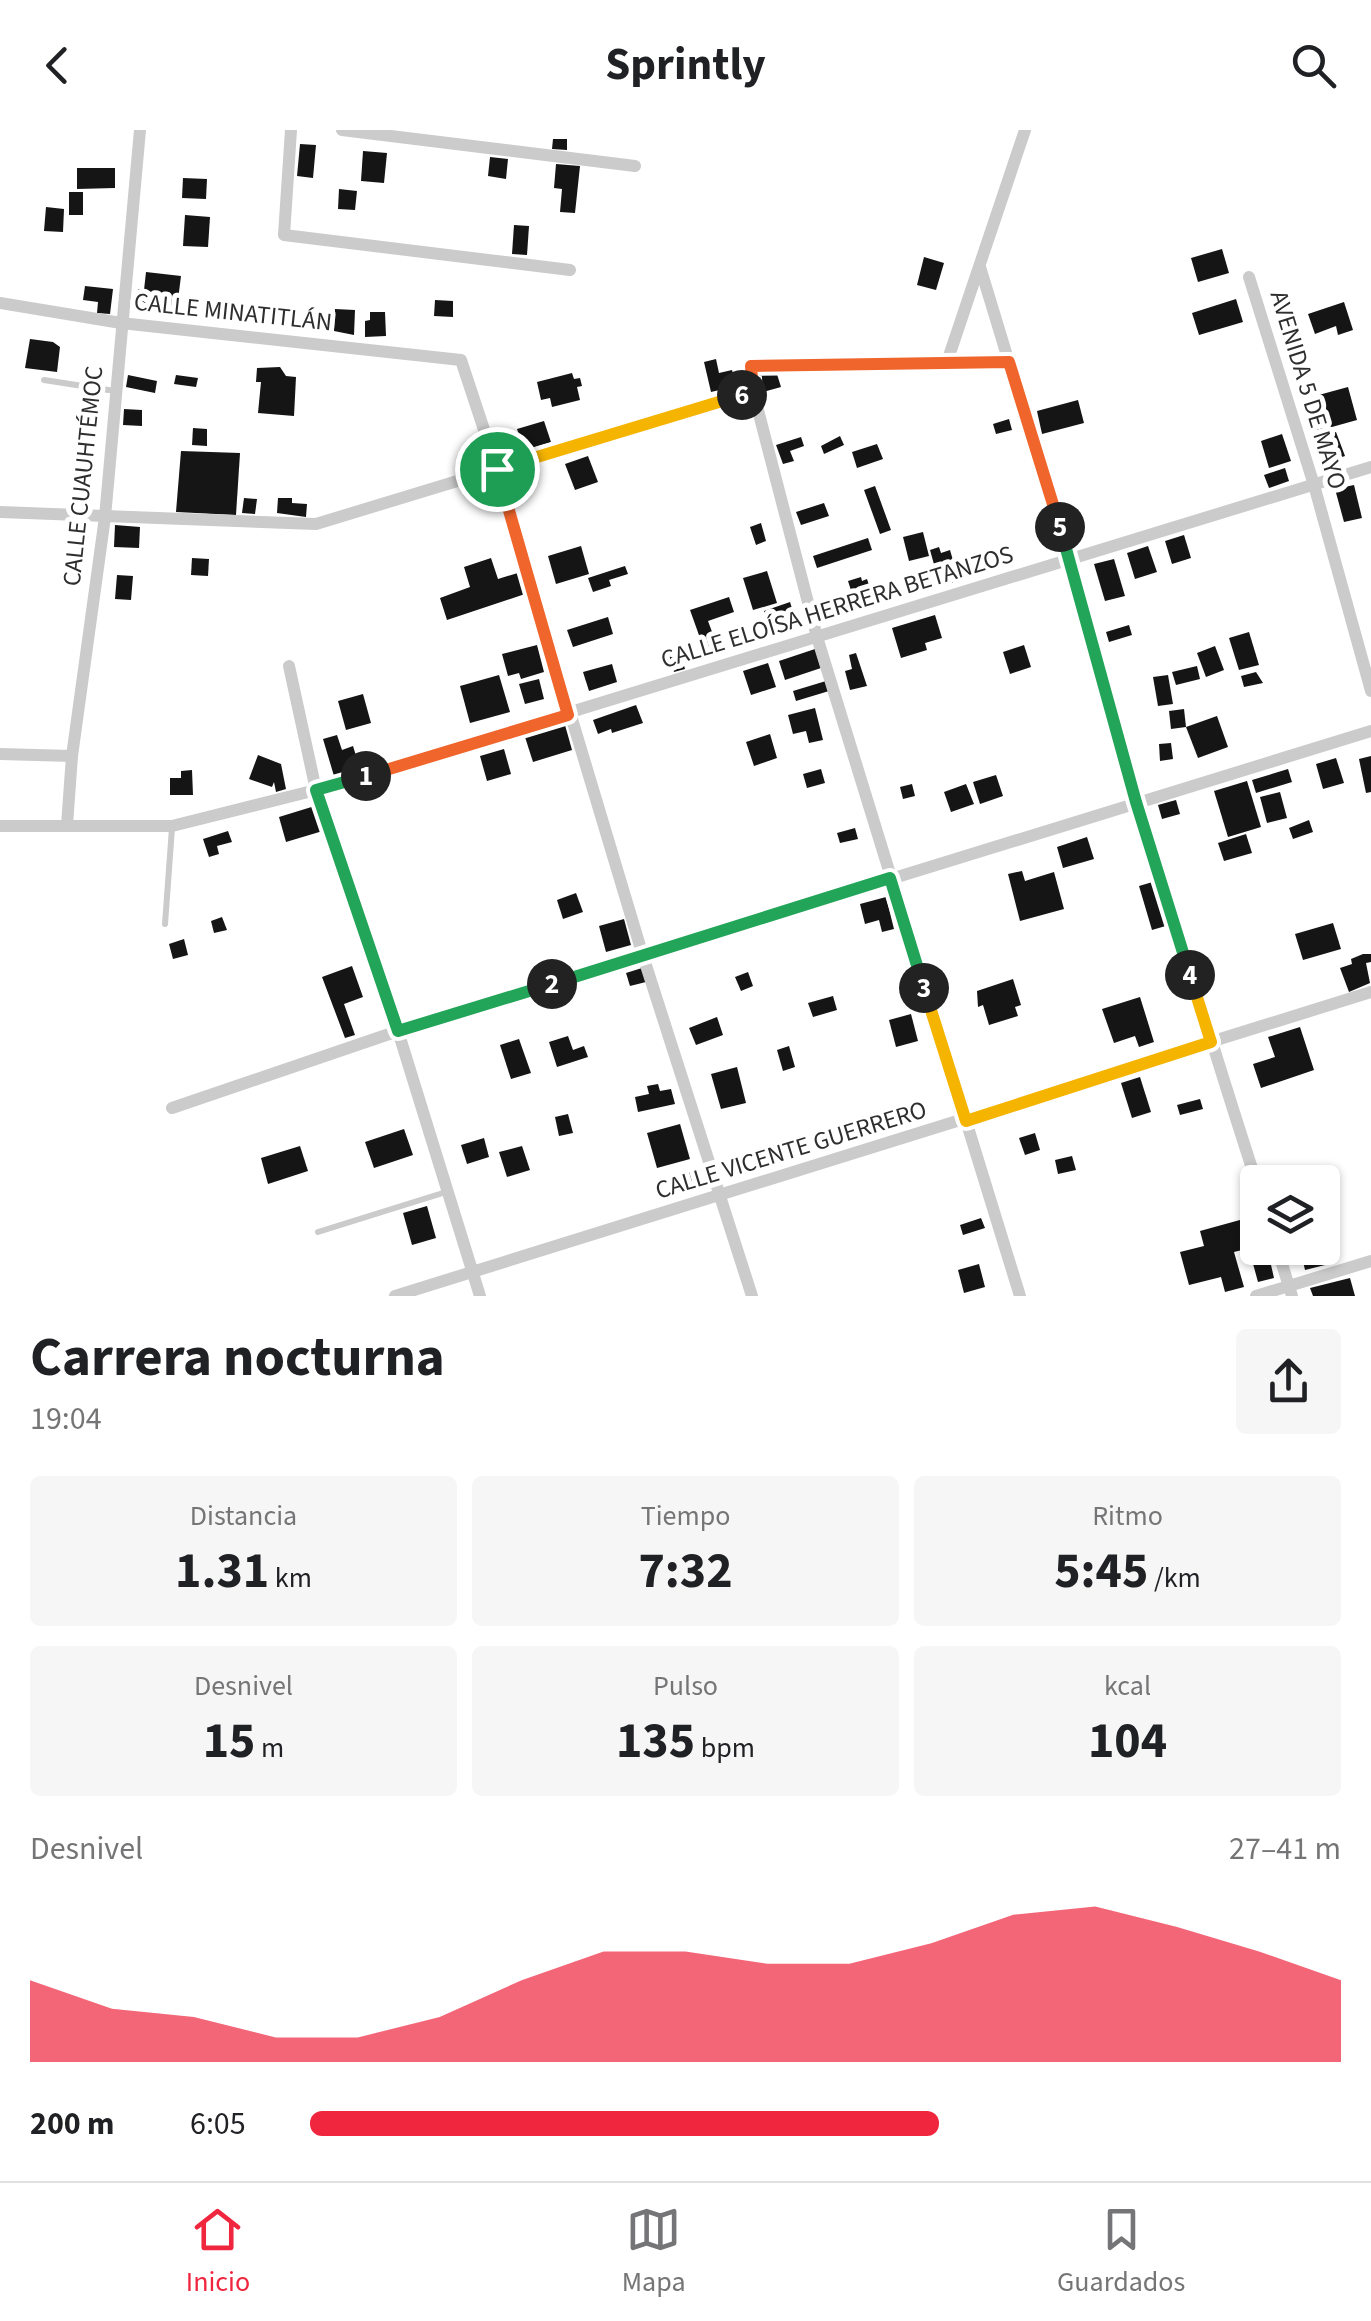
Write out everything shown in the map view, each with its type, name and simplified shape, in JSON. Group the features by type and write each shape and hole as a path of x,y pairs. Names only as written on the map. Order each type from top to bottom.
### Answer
{"street":[{"name":"CALLE CUAUHTÉMOC","path":"68,825 72,756 105,517 140,130"},
{"path":"291,130 284,235 570,270"},
{"path":"342,130 635,166"},
{"path":"947,362 1025,130"},
{"path":"979,264 1070,558 1136,802 1251,1165"},
{"name":"AVENIDA 5 DE MAYO","path":"1249,277 1314,485 1371,691"},
{"name":"CALLE MINATITLÁN","path":"0,303 121,323 461,360 497,469"},
{"path":"1009,362 751,366 753,391 817,637 1020,1296"},
{"path":"0,512 316,524 753,391"},
{"name":"CALLE ELOÍSA HERRERA BETANZOS","path":"0,826 172,826 316,790 1371,467"},
{"path":"497,469 568,715 752,1296"},
{"path":"289,666 316,790 398,1031 480,1296"},
{"path":"172,1108 398,1031 1371,731"},
{"path":"0,754 72,756"},
{"name":"CALLE VICENTE GUERRERO","path":"395,1296 1371,992"},
{"path":"1256,1296 1291,1291 1371,1260"},
{"path":"1283,1265 1291,1291"}],"lane":[{"path":"44,380 115,391"},
{"path":"165,924 172,826"},
{"path":"318,1232 448,1191"}],"building":[{"path":"553,139 567,139 567,150 552,149"},
{"path":"300,144 316,145 313,178 297,176"},
{"path":"363,151 387,153 384,183 361,181"},
{"path":"490,157 508,159 506,179 488,176"},
{"path":"556,164 580,166 575,213 560,212 562,189 554,188"},
{"path":"77,168 115,168 115,188 77,189"},
{"path":"183,178 207,179 206,199 182,198"},
{"path":"339,189 357,191 355,210 338,209"},
{"path":"69,192 83,192 83,215 69,215"},
{"path":"46,207 64,209 63,232 44,231"},
{"path":"185,215 210,217 208,247 183,246"},
{"path":"514,225 529,226 527,255 512,254"},
{"path":"1222,249 1229,273 1198,282 1191,258"},
{"path":"924,257 944,263 936,290 917,285"},
{"path":"146,272 181,276 176,316 142,312 144,302 136,301 138,289 144,290"},
{"path":"85,286 113,289 110,314 97,313 98,302 83,300"},
{"path":"1236,299 1243,322 1199,335 1192,313"},
{"path":"435,300 453,301 453,317 434,316"},
{"path":"1344,302 1353,330 1338,335 1336,326 1315,334 1308,314"},
{"path":"335,309 355,310 354,335 334,331"},
{"path":"370,312 385,312 386,336 365,337 365,321 370,320"},
{"path":"30,339 53,342 60,347 57,372 25,368"},
{"path":"716,359 719,373 732,370 736,386 711,392 704,362"},
{"path":"280,367 286,376 296,377 294,416 258,413 261,382 256,382 257,368"},
{"path":"776,371 781,387 763,392 758,376"},
{"path":"572,373 574,379 580,378 580,400 552,407 550,398 541,400 537,382"},
{"path":"128,375 157,381 155,393 126,387"},
{"path":"176,375 198,378 196,387 174,384"},
{"path":"1348,387 1357,420 1314,432 1304,399"},
{"path":"1078,400 1084,423 1042,434 1037,411"},
{"path":"124,409 142,410 142,426 123,425"},
{"path":"1009,419 1012,430 996,434 993,424"},
{"path":"544,421 551,442 524,450 517,429"},
{"path":"193,428 207,429 207,446 192,445"},
{"path":"1336,432 1345,456 1322,464 1314,440"},
{"path":"1282,434 1291,461 1269,468 1261,441"},
{"path":"840,436 844,445 824,454 821,446"},
{"path":"801,437 804,446 790,451 794,461 783,464 776,445"},
{"path":"877,444 883,459 857,468 852,452"},
{"path":"181,451 240,453 236,515 176,512"},
{"path":"588,456 598,482 575,490 565,464"},
{"path":"1285,468 1289,481 1269,488 1264,475"},
{"path":"1354,485 1362,518 1344,522 1335,489"},
{"path":"875,486 891,530 880,534 864,490"},
{"path":"244,498 257,499 255,514 242,513"},
{"path":"278,498 307,504 306,517 277,513"},
{"path":"824,503 829,516 801,525 796,512"},
{"path":"761,523 766,541 756,545 750,527"},
{"path":"115,525 140,527 139,548 114,547"},
{"path":"923,532 929,556 909,561 903,537"},
{"path":"1184,535 1191,558 1172,564 1165,541"},
{"path":"868,538 872,550 817,568 813,556"},
{"path":"581,546 589,574 556,584 548,556"},
{"path":"1148,546 1157,572 1135,579 1127,553"},
{"path":"939,547 941,553 950,550 959,581 940,586 930,550"},
{"path":"192,558 209,559 208,576 191,575"},
{"path":"491,558 498,579 521,572 528,593 447,620 440,598 470,587 464,567"},
{"path":"1114,559 1125,596 1105,601 1094,564"},
{"path":"625,566 628,574 609,580 611,586 593,592 588,578"},
{"path":"767,571 777,603 753,610 743,578"},
{"path":"117,575 133,576 131,600 115,599"},
{"path":"861,577 862,581 867,579 875,604 856,606 848,581"},
{"path":"729,597 734,612 708,621 718,648 705,652 690,610"},
{"path":"790,602 797,624 771,632 764,611"},
{"path":"935,615 942,638 925,643 927,650 901,658 892,628"},
{"path":"608,617 613,634 573,647 567,630"},
{"path":"1129,625 1132,635 1109,642 1106,632"},
{"path":"1249,632 1259,665 1239,670 1229,638"},
{"path":"537,645 544,672 521,679 519,673 508,676 502,654"},
{"path":"678,645 685,669 674,672 667,648"},
{"path":"1024,645 1031,667 1010,674 1003,652"},
{"path":"1215,646 1224,670 1206,677 1197,653"},
{"path":"815,649 821,668 785,680 779,661"},
{"path":"856,653 867,686 850,690 845,671 852,669 849,655"},
{"path":"768,663 776,687 751,695 743,671"},
{"path":"612,664 617,682 589,691 583,672"},
{"path":"1197,666 1200,679 1176,685 1172,672"},
{"path":"1256,672 1263,683 1244,687 1241,676"},
{"path":"499,675 510,712 470,723 460,686"},
{"path":"1168,675 1173,704 1158,706 1153,677"},
{"path":"539,679 544,699 525,704 519,684"},
{"path":"826,681 829,691 796,701 793,691"},
{"path":"363,694 371,723 346,730 338,701"},
{"path":"636,705 643,723 598,734 593,720"},
{"path":"815,708 823,740 809,743 806,731 793,734 788,715"},
{"path":"1184,709 1186,727 1171,729 1169,711"},
{"path":"1217,716 1228,747 1198,758 1186,727"},
{"path":"565,725 572,750 533,762 525,737"},
{"path":"770,734 777,758 754,766 746,742"},
{"path":"337,735 342,750 353,746 358,762 346,766 349,772 334,776 323,739"},
{"path":"1171,743 1173,759 1160,761 1159,744"},
{"path":"504,749 511,774 487,781 480,756"},
{"path":"258,755 281,764 286,789 276,792 274,782 272,787 249,779"},
{"path":"1371,756 1371,792 1366,793 1359,759"},
{"path":"1336,758 1344,783 1323,789 1316,764"},
{"path":"821,769 825,783 807,788 803,774"},
{"path":"1288,769 1292,782 1256,793 1252,780"},
{"path":"192,770 193,795 170,795 170,778 181,778 181,771"},
{"path":"996,775 1003,796 980,804 973,782"},
{"path":"1247,781 1261,827 1228,837 1214,791"},
{"path":"912,784 915,796 903,799 900,787"},
{"path":"966,784 974,804 951,812 944,792"},
{"path":"1280,792 1287,818 1267,823 1260,797"},
{"path":"1176,800 1180,814 1162,819 1158,805"},
{"path":"318,805 326,830 286,842 279,817"},
{"path":"1309,820 1313,832 1293,839 1289,828"},
{"path":"855,828 858,839 840,843 837,833"},
{"path":"228,831 232,842 217,846 219,854 209,857 203,839"},
{"path":"1246,834 1252,853 1224,861 1218,843"},
{"path":"1087,837 1094,859 1063,868 1057,847"},
{"path":"1022,871 1025,881 1054,872 1064,909 1020,921 1008,874"},
{"path":"1156,881 1169,925 1152,930 1139,886"},
{"path":"576,893 583,912 563,919 557,900"},
{"path":"886,897 894,929 882,932 879,920 865,924 860,904"},
{"path":"222,917 227,930 214,933 211,921"},
{"path":"624,919 631,945 606,952 599,926"},
{"path":"1333,923 1341,949 1303,960 1295,934"},
{"path":"184,939 188,955 173,959 169,944"},
{"path":"1363,954 1371,954 1371,962 1366,963 1370,983 1349,992 1340,968"},
{"path":"352,966 363,997 344,1004 355,1035 345,1038 322,977"},
{"path":"642,968 646,982 630,986 626,973"},
{"path":"748,972 753,986 741,991 735,977"},
{"path":"1013,979 1021,1005 1015,1007 1018,1016 989,1025 983,1005 978,1007 977,991"},
{"path":"833,996 837,1010 813,1017 808,1003"},
{"path":"1140,997 1154,1042 1139,1047 1135,1036 1114,1043 1102,1009"},
{"path":"911,1014 918,1041 896,1047 889,1020"},
{"path":"717,1017 723,1035 696,1045 689,1028"},
{"path":"1300,1027 1314,1070 1261,1088 1253,1064 1275,1057 1268,1037"},
{"path":"568,1036 573,1050 584,1046 588,1057 557,1067 549,1042"},
{"path":"519,1039 531,1073 511,1079 500,1045"},
{"path":"789,1046 795,1067 783,1071 777,1050"},
{"path":"737,1067 746,1103 721,1109 711,1074"},
{"path":"1140,1077 1151,1112 1132,1118 1121,1083"},
{"path":"658,1084 660,1091 671,1089 675,1104 638,1112 635,1097 649,1094 647,1086"},
{"path":"1200,1099 1203,1109 1180,1115 1177,1105"},
{"path":"568,1114 573,1133 559,1136 555,1117"},
{"path":"680,1124 690,1159 657,1168 647,1133"},
{"path":"404,1129 413,1155 374,1168 365,1142"},
{"path":"1035,1133 1040,1150 1025,1155 1019,1138"},
{"path":"796,1137 801,1156 780,1162 775,1143"},
{"path":"484,1138 489,1157 467,1164 461,1145"},
{"path":"300,1146 308,1171 268,1184 261,1158"},
{"path":"522,1146 530,1170 507,1177 499,1152"},
{"path":"1072,1156 1076,1170 1058,1174 1055,1160"},
{"path":"699,1169 703,1180 674,1190 670,1179"},
{"path":"427,1206 436,1238 412,1245 403,1213"},
{"path":"981,1218 985,1228 963,1235 960,1225"},
{"path":"1240,1220 1240,1250 1234,1252 1244,1287 1225,1292 1221,1277 1189,1285 1180,1252 1204,1246 1200,1231"},
{"path":"979,1264 985,1287 964,1293 958,1270"},
{"path":"1253,1265 1271,1265 1274,1278 1258,1282"},
{"path":"1350,1278 1355,1296 1313,1296 1310,1288"}],"route":[{"path":"1009,362 1070,558 1136,802 1211,1042 966,1121 890,878 398,1031 316,790 568,715 497,469 753,391 751,366 1009,362"}]}
